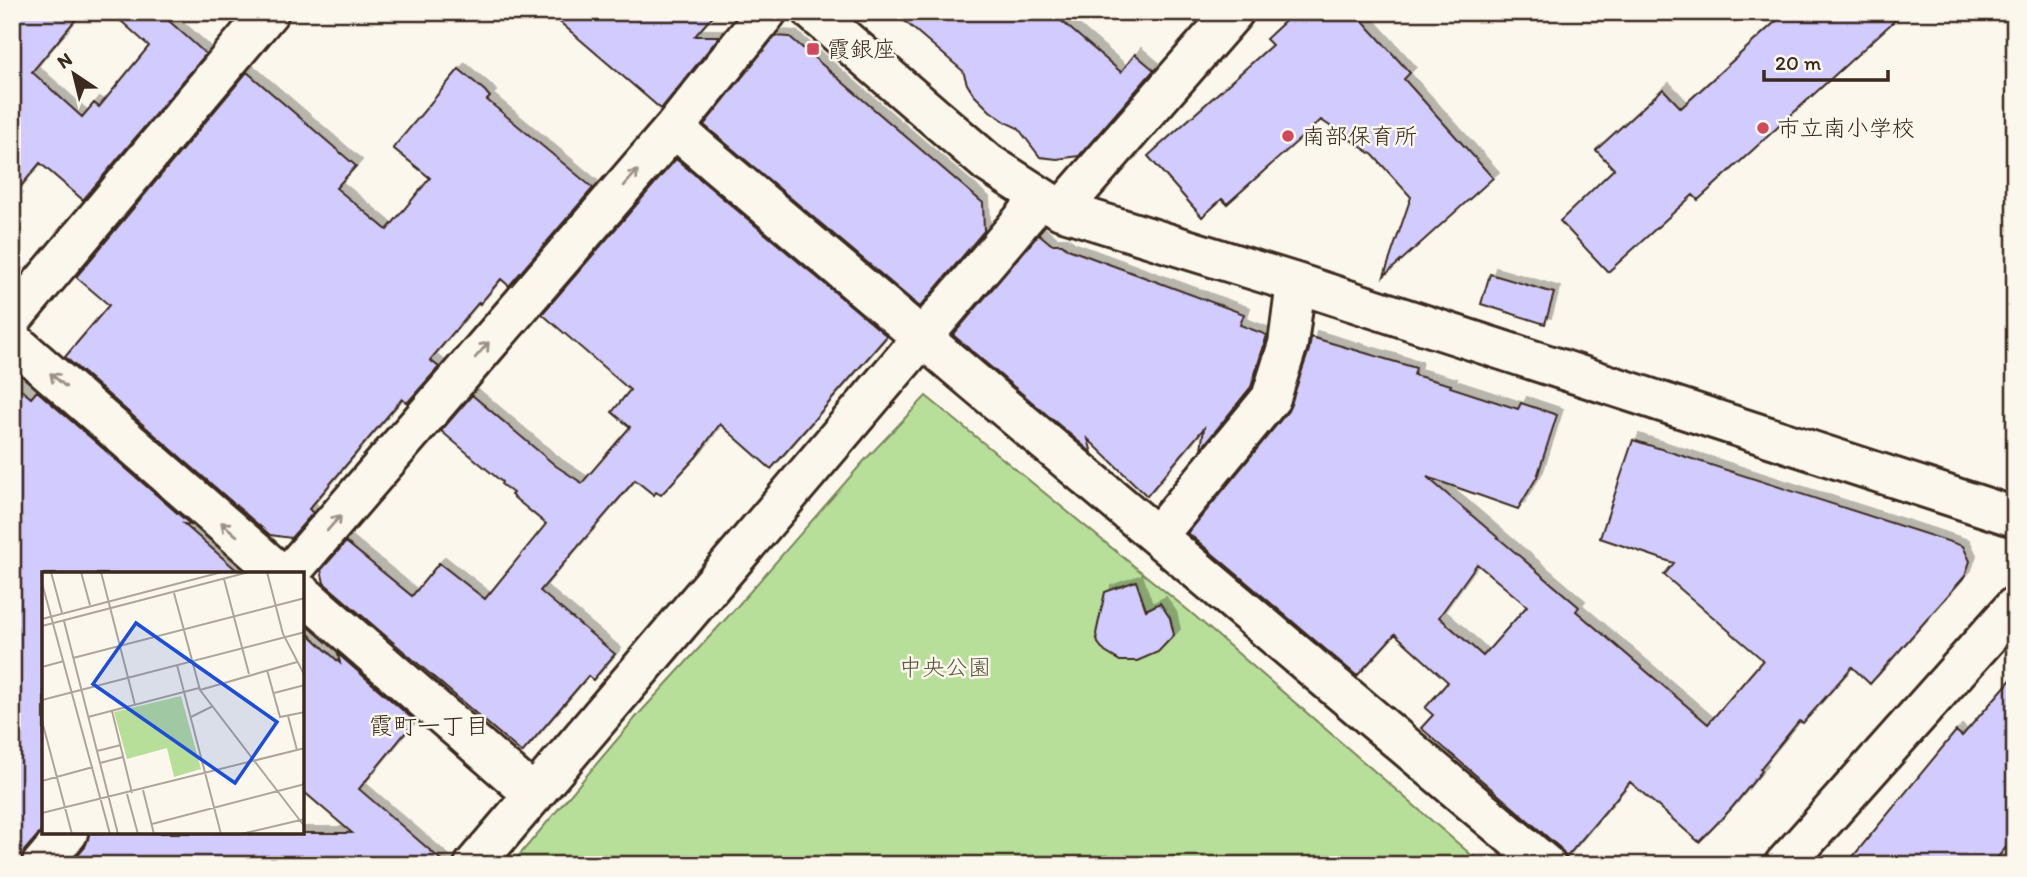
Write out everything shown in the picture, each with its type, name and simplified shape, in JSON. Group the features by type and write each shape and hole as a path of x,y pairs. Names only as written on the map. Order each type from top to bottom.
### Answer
{"street":[{"path":"12,319 269,12"},
{"path":"291,572 674,128 766,12"},
{"path":"813,12 988,163 1051,204 2015,517"},
{"path":"474,865 922,338 1234,12"},
{"path":"674,128 1546,865"},
{"path":"1158,535 1272,398 1288,344 1296,283"},
{"path":"12,340 279,572"},
{"path":"304,595 534,795"},
{"path":"1784,865 2015,606"},
{"path":"41,865 66,835"}],"green space":[{"name":"中央公園","path":"926,396 1189,611 1483,865 511,865 637,716 864,461"}],"building":[{"path":"12,12 82,12 32,72 82,117 94,103 99,107 149,46 111,12 159,12 206,54 83,200 40,163 12,197"},
{"path":"548,12 716,12 695,36 720,36 661,109"},
{"path":"894,12 1051,12 1121,72 1135,54 1154,70 1079,156 1057,159 1040,157 1018,128 990,111 974,95 963,71"},
{"path":"1295,12 1355,12 1410,73 1404,79 1493,178 1384,276 1411,197 1373,155 1321,120 1227,204 1222,199 1202,217 1148,156 1272,45 1266,39"},
{"name":"市立南小学校","path":"1786,12 1904,12 1698,200 1693,195 1608,272 1560,221 1614,169 1596,150 1663,89 1681,108"},
{"path":"775,36 790,37 983,203 984,231 920,307 704,125"},
{"path":"459,69 485,91 490,97 487,100 593,188 509,286 501,279 480,304 479,302 430,360 439,367 407,403 402,399 309,509 313,513 291,538 270,535 65,357 109,305 76,277 247,72 356,166 336,188 387,230 430,178 393,148"},
{"path":"676,159 887,336 771,469 720,424 696,457 661,495 656,492 654,495 635,480 540,591 615,654 593,680 588,676 522,753 324,583 321,570 346,542 412,596 439,563 485,599 546,524 511,495 513,493 501,484 502,482 441,431 472,395 556,466 582,483 630,427 612,412 630,390 542,314"},
{"path":"1039,234 1051,244 1062,244 1068,249 1244,314 1240,325 1267,335 1251,387 1201,449 1204,428 1147,496 1088,439 1092,453 953,335"},
{"path":"1490,274 1554,293 1545,324 1481,304"},
{"path":"1311,337 1416,368 1414,375 1518,409 1521,403 1557,415 1537,477 1518,509 1427,477 1579,607 1576,611 1708,724 1763,660 1664,575 1674,563 1600,538 1633,440 1963,546 1970,561 1965,576 1870,684 1852,667 1803,723 1799,721 1730,810 1699,842 1630,782 1566,858 1560,848 1421,728 1433,715 1425,708 1448,682 1395,634 1357,676 1188,533 1288,411","holes":["1477,564 1527,606 1483,656 1439,617"]},
{"path":"12,382 31,398 37,391 191,525 184,524 239,572 42,572 42,830 24,851 20,865 12,865"},
{"path":"1136,581 1146,610 1160,603 1170,618 1174,635 1158,652 1137,661 1120,661 1105,652 1098,643 1096,634 1105,592"},
{"path":"304,630 340,663 338,654 415,721 359,789 447,865 70,865 85,847 88,835 352,833 304,792"},
{"path":"2015,675 2015,837 1991,865 1846,865 1956,731 1962,736"}],"place":[{"name":"霞銀座","path":"813,49"},
{"name":"市立南小学校","path":"1763,128"},
{"name":"南部保育所","path":"1288,136"}],"district":[{"name":"霞町一丁目","path":"429,725"}]}
